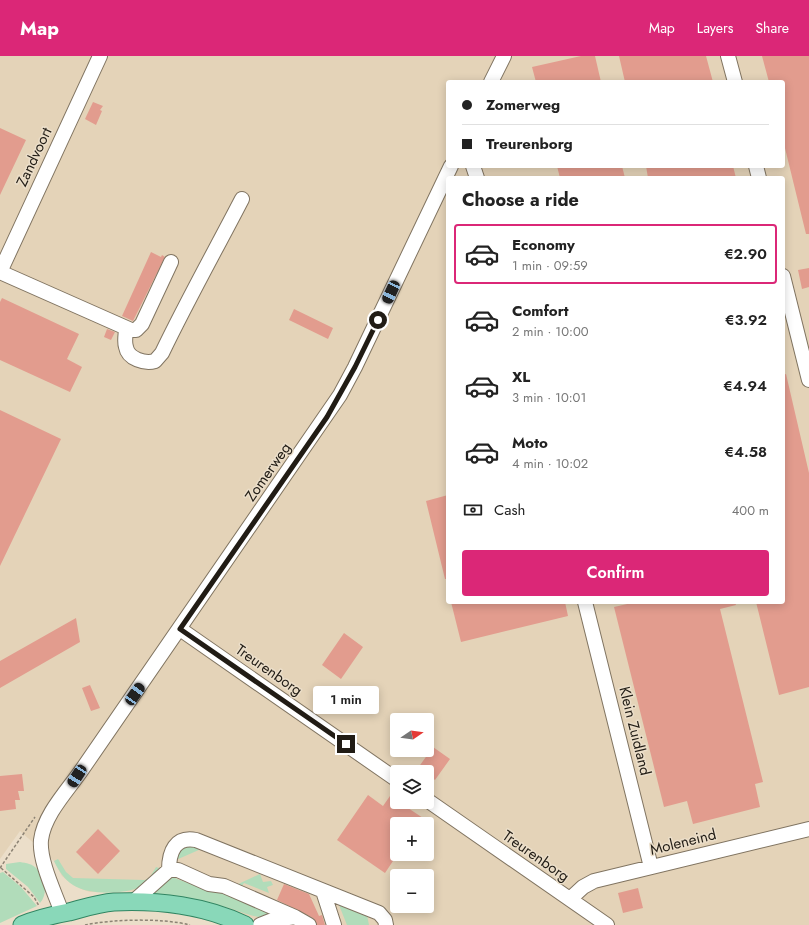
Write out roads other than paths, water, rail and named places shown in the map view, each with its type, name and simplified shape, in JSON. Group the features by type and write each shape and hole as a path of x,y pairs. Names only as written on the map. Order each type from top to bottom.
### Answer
{"main road":[{"path":"22,925 42,917 113,902 189,906 232,919 246,925"}],"street":[{"name":"Zandvoort","path":"0,272 100,56"},
{"path":"492,80 504,56"},
{"path":"728,56 734,80"},
{"name":"Zomerweg","path":"62,913 42,856 41,840 53,812 340,396 359,360 446,177"},
{"path":"126,328 126,348 132,356 144,362 155,361 162,353 189,295 203,274 242,200"},
{"path":"0,272 126,328 136,330 142,324 171,262"},
{"path":"785,284 809,380"},
{"name":"Klein Zuidland","path":"585,604 651,867"},
{"name":"Treurenborg","path":"180,629 390,775"},
{"name":"Treurenborg","path":"434,805 607,925"},
{"name":"Moleneind","path":"570,899 583,887 594,881 809,828"},
{"path":"169,870 169,859 175,845 187,838 196,840 380,913 385,920 386,925"},
{"path":"133,902 169,870 178,870 209,884 224,886 296,917 309,925"},
{"path":"323,890 334,925"},
{"path":"260,925 270,921 296,917"}]}
